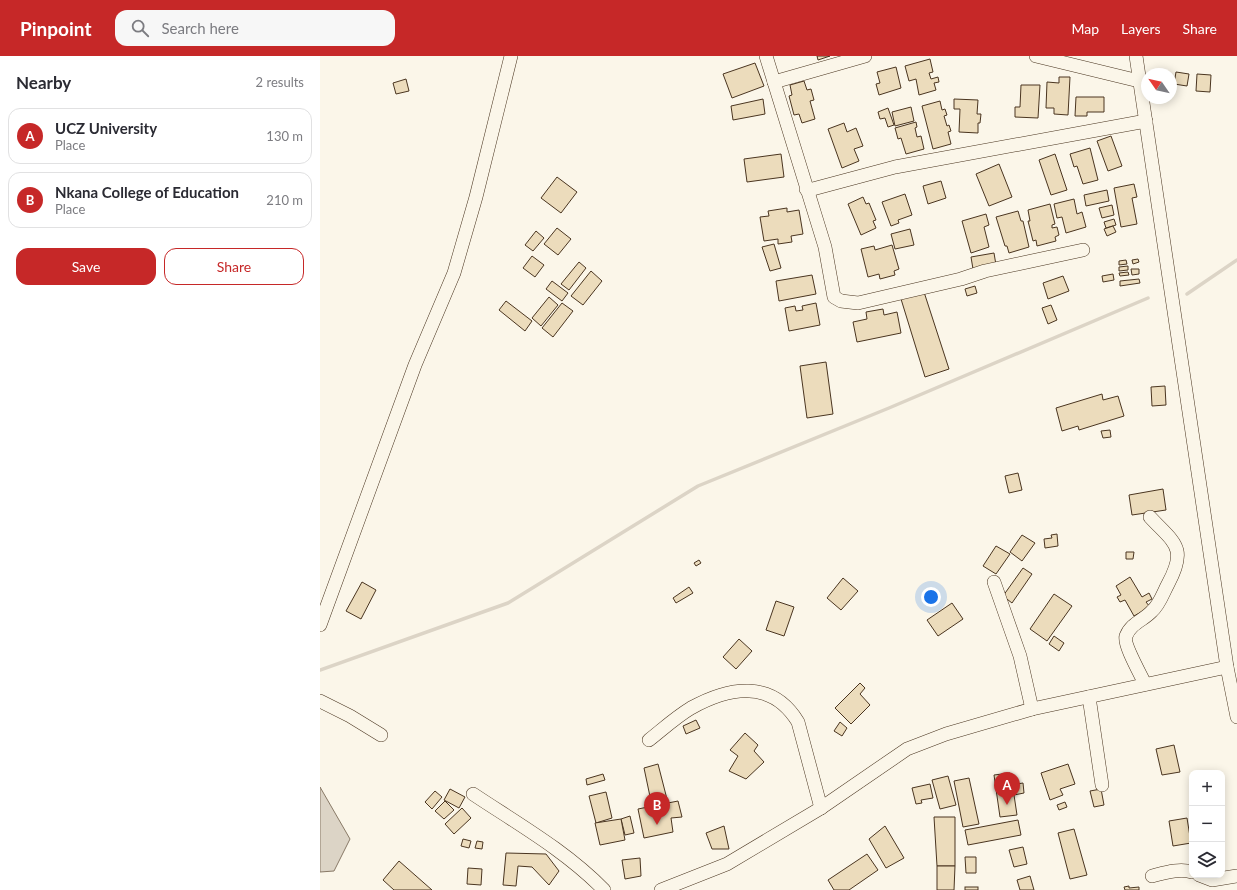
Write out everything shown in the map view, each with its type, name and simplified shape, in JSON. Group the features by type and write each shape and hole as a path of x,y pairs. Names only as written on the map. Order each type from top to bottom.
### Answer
{"street":[{"path":"320,625 415,365 454,273 476,197 512,56"},
{"path":"766,56 825,247 834,297 841,301 858,303 961,279 984,270 1083,250"},
{"path":"774,82 865,56"},
{"path":"1036,56 1139,81"},
{"path":"1136,56 1227,667 1237,717"},
{"path":"806,189 809,190 895,167 1146,121"},
{"path":"1145,684 1126,645 1126,636 1135,623 1152,612 1158,603 1172,577 1177,563 1178,554 1172,539 1150,517"},
{"path":"994,582 1018,649 1032,709"},
{"path":"661,890 727,864 822,808 907,749 946,734 1032,709 1227,667"},
{"path":"649,740 691,708 728,693 738,690 767,693 782,701 793,712 798,722 822,808"},
{"path":"1089,697 1102,785"},
{"path":"320,701 350,716 382,735"},
{"path":"472,794 524,827 586,871 604,890"},
{"path":"1152,876 1165,872 1189,871"},
{"path":"1225,878 1237,876"},
{"path":"1207,878 1212,880 1224,878"}],"shaded area":[{"path":"320,787 350,839 334,871 320,872"}],"building":[{"path":"817,56 830,56 818,60"},
{"path":"930,59 933,72 929,73 931,79 938,77 939,82 934,83 936,90 919,95 916,79 909,81 905,66"},
{"path":"755,63 764,86 732,98 723,74"},
{"path":"896,67 901,88 879,95 876,84 880,83 877,72"},
{"path":"1177,72 1189,74 1187,86 1177,84"},
{"path":"1197,74 1211,75 1210,92 1196,91"},
{"path":"1059,77 1070,77 1068,115 1054,114 1054,108 1046,108 1047,82 1059,83"},
{"path":"406,79 409,91 396,94 393,83"},
{"path":"804,81 807,90 811,89 814,100 810,101 815,119 802,123 799,114 794,115 789,96 792,95 790,85"},
{"path":"1021,85 1040,85 1038,118 1015,117 1015,107 1020,107"},
{"path":"1076,97 1104,97 1104,112 1087,112 1087,116 1075,116"},
{"path":"763,99 765,114 733,120 731,106"},
{"path":"954,99 978,100 977,114 981,114 980,123 978,123 978,133 959,132 960,109 954,109"},
{"path":"940,101 942,110 945,109 947,115 944,116 947,126 949,125 951,131 948,132 951,144 933,149 922,106"},
{"path":"911,107 914,121 895,126 892,112"},
{"path":"888,108 894,125 888,127 885,118 880,119 878,112"},
{"path":"916,122 917,127 915,128 917,137 921,136 924,149 906,154 901,138 898,139 895,128"},
{"path":"844,123 847,132 856,128 863,146 854,149 859,161 842,168 828,129"},
{"path":"1111,136 1122,166 1108,171 1097,141"},
{"path":"1090,148 1098,180 1083,184 1077,166 1074,167 1070,154"},
{"path":"781,154 784,177 747,182 744,159"},
{"path":"1055,154 1067,190 1051,195 1039,160"},
{"path":"999,164 1012,197 989,206 976,174"},
{"path":"557,177 577,192 561,213 541,198"},
{"path":"941,181 946,198 928,204 923,186"},
{"path":"1134,184 1137,197 1132,198 1137,224 1121,227 1114,188"},
{"path":"1107,190 1109,201 1086,206 1084,195"},
{"path":"905,194 912,215 898,220 899,223 891,226 882,202"},
{"path":"863,197 866,204 869,203 876,220 873,221 876,228 861,235 848,204"},
{"path":"1074,199 1077,214 1082,212 1086,227 1066,233 1062,217 1057,218 1054,204"},
{"path":"1050,204 1055,224 1052,225 1052,228 1057,227 1059,235 1055,237 1056,241 1037,246 1036,240 1033,241 1028,221 1030,221 1028,210"},
{"path":"1112,205 1114,215 1102,218 1099,208"},
{"path":"787,208 787,212 799,210 803,234 791,236 792,242 778,244 778,239 764,241 760,217 769,216 768,211"},
{"path":"1018,211 1021,221 1023,221 1029,247 1009,253 1007,246 1005,246 996,217"},
{"path":"986,214 989,225 984,227 989,247 971,253 962,221"},
{"path":"1114,219 1116,225 1106,228 1104,222"},
{"path":"1113,226 1116,232 1107,236 1104,229"},
{"path":"557,228 571,239 558,255 544,244"},
{"path":"910,229 914,245 895,249 891,234"},
{"path":"536,231 544,238 533,251 525,245"},
{"path":"774,244 781,268 770,271 762,247"},
{"path":"892,245 899,269 894,271 895,275 880,279 879,274 868,277 861,249 874,246 875,250"},
{"path":"994,253 996,265 973,269 971,257"},
{"path":"532,256 544,265 535,277 523,268"},
{"path":"1138,259 1139,262 1133,264 1132,260"},
{"path":"1126,260 1127,264 1119,265 1119,261"},
{"path":"579,262 586,268 569,290 561,284"},
{"path":"1128,266 1128,270 1119,271 1119,267"},
{"path":"1131,269 1139,269 1139,274 1132,275"},
{"path":"591,271 602,281 583,305 571,296"},
{"path":"1128,272 1129,275 1120,276 1119,273"},
{"path":"1113,274 1114,280 1103,282 1102,276"},
{"path":"812,275 816,294 779,301 776,281"},
{"path":"1063,276 1069,291 1048,299 1043,283"},
{"path":"1139,279 1140,283 1120,286 1120,281"},
{"path":"552,281 568,293 562,301 546,289"},
{"path":"975,286 977,293 967,296 965,289"},
{"path":"924,292 949,369 925,377 901,299"},
{"path":"549,297 558,305 541,326 532,318"},
{"path":"506,301 532,321 525,331 499,310"},
{"path":"562,303 573,311 553,337 542,328"},
{"path":"816,303 820,325 789,331 785,308 795,306 796,311 803,310 802,306"},
{"path":"1051,305 1057,320 1048,324 1042,308"},
{"path":"883,309 884,315 897,312 901,333 857,342 853,322 867,319 866,312"},
{"path":"826,362 833,414 807,418 800,366"},
{"path":"1165,386 1166,405 1152,406 1151,387"},
{"path":"1102,394 1103,400 1118,396 1124,416 1079,430 1078,426 1062,431 1056,408"},
{"path":"1110,430 1111,437 1103,438 1101,431"},
{"path":"1018,473 1022,490 1009,493 1005,476"},
{"path":"1163,489 1166,510 1132,515 1129,495"},
{"path":"1057,534 1058,546 1045,548 1044,539 1052,538 1051,535"},
{"path":"1022,535 1035,543 1022,561 1010,552"},
{"path":"996,546 1010,554 996,574 983,566"},
{"path":"1126,552 1134,552 1133,559 1126,559"},
{"path":"699,560 701,563 696,566 694,563"},
{"path":"1023,568 1032,574 1012,603 1003,596"},
{"path":"1130,577 1142,597 1149,593 1152,599 1146,602 1150,607 1134,616 1125,600 1120,602 1117,597 1121,595 1116,586"},
{"path":"843,578 858,591 841,610 827,598"},
{"path":"362,582 376,590 361,619 346,611"},
{"path":"689,587 693,593 676,603 673,598"},
{"path":"1054,594 1072,606 1047,641 1030,629"},
{"path":"776,601 794,607 784,636 766,630"},
{"path":"952,603 963,619 938,636 927,620"},
{"path":"1054,636 1064,643 1059,651 1049,644"},
{"path":"739,639 752,651 736,669 723,657"},
{"path":"860,683 865,688 860,694 870,705 851,724 835,708"},
{"path":"696,720 700,728 686,734 683,726"},
{"path":"840,722 847,728 842,736 834,731"},
{"path":"745,733 758,745 754,751 764,762 746,779 729,771 738,756 730,750"},
{"path":"1174,745 1180,772 1162,775 1156,749"},
{"path":"658,764 668,803 652,806 644,768"},
{"path":"1068,764 1075,784 1060,789 1063,795 1050,800 1041,773"},
{"path":"1010,773 1011,785 1023,783 1024,793 1014,795 1017,815 1000,817 994,775"},
{"path":"603,774 605,780 587,785 586,779"},
{"path":"948,776 956,805 940,809 932,780"},
{"path":"969,778 979,824 963,827 954,781"},
{"path":"930,784 933,798 921,800 922,803 916,804 912,788"},
{"path":"450,789 465,797 459,808 444,800"},
{"path":"1101,789 1104,805 1094,807 1090,791"},
{"path":"435,791 442,797 432,809 425,802"},
{"path":"606,792 612,818 596,823 589,796"},
{"path":"445,801 454,810 444,819 435,811"},
{"path":"678,801 682,817 671,818 673,832 644,838 638,809"},
{"path":"1065,802 1067,807 1059,810 1057,805"},
{"path":"462,808 471,818 454,834 445,824"},
{"path":"630,816 634,833 625,835 621,819"},
{"path":"934,817 955,817 955,866 937,866"},
{"path":"1187,818 1189,843 1173,846 1169,821"},
{"path":"621,819 625,840 600,845 595,823"},
{"path":"1018,820 1021,835 968,845 965,830"},
{"path":"724,826 729,849 712,849 706,833"},
{"path":"885,826 904,858 886,868 869,839"},
{"path":"1074,829 1087,875 1070,879 1058,833"},
{"path":"463,839 471,841 469,848 461,846"},
{"path":"477,841 483,842 482,849 475,848"},
{"path":"1023,847 1027,864 1014,867 1009,850"},
{"path":"506,853 546,854 559,871 549,885 532,867 518,866 516,886 503,885"},
{"path":"867,854 878,870 849,890 834,890 828,880"},
{"path":"965,857 976,857 976,873 966,873"},
{"path":"640,858 641,876 625,879 622,860"},
{"path":"399,861 432,890 394,890 383,880"},
{"path":"937,866 955,866 954,890 937,890"},
{"path":"468,868 482,869 481,885 467,884"},
{"path":"1030,876 1034,890 1020,890 1017,880"},
{"path":"1129,886 1129,888 1139,887 1139,890 1125,890 1124,887"},
{"path":"965,887 978,887 978,890 965,890"}],"waterway":[{"path":"1187,294 1237,260"},
{"path":"320,670 508,603 698,486 889,408 1148,298"}],"place":[{"name":"UCZ University","path":"1007,805"},
{"name":"Nkana College of Education","path":"657,825"}]}
